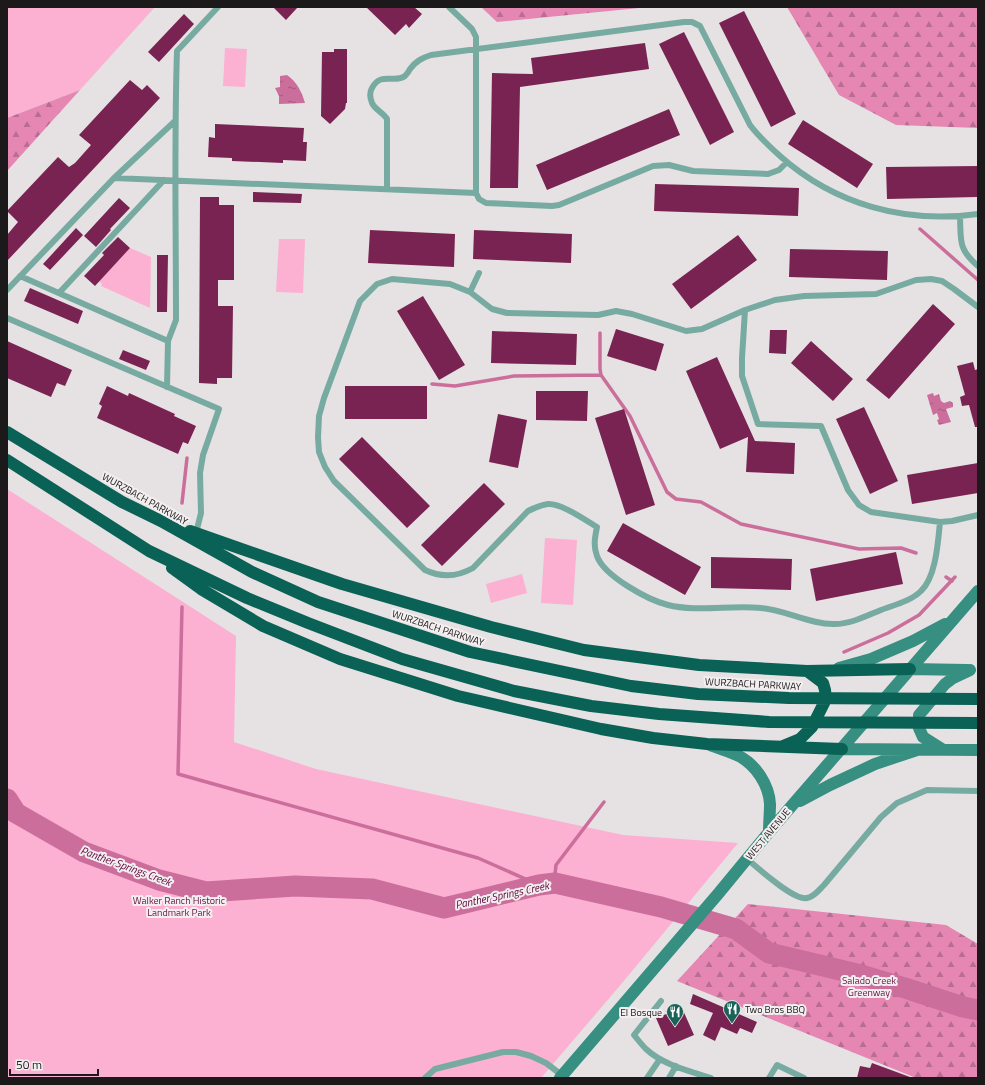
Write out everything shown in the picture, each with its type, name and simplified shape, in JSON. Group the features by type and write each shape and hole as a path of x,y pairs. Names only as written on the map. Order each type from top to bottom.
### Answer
{"highway":[{"name":"WURZBACH PARKWAY","path":"7,432 122,502 161,521 252,572 318,602 470,652 631,686 698,694 788,698 978,699"},
{"path":"7,460 149,551 201,589 263,626 340,659 458,696 601,730 707,744 778,748 842,749"},
{"path":"161,521 342,584 491,627 584,650 699,665 808,671 910,669"},
{"path":"149,551 247,598 359,643 402,659 514,691 591,706 659,714 769,722 978,722"},
{"path":"778,748 800,739 812,727 826,699 823,684 808,671"}],"main road":[{"name":"WEST AVENUE","path":"563,1077 769,832 978,591"},
{"path":"830,671 871,659 913,641 953,619"},
{"path":"910,669 974,670"},
{"path":"944,750 924,737 918,728 919,715 945,684 953,678 974,670"},
{"path":"707,744 740,757 752,766 758,773 767,787 770,803 769,832"},
{"path":"842,749 978,750"},
{"path":"792,806 830,785 875,764 917,750"}],"lane":[{"path":"167,387 168,341 176,320 175,121 177,51 218,7"},
{"path":"449,7 472,29 476,37 476,193 480,199 486,203 559,205 653,166 669,165 693,171 768,174 779,170 787,162"},
{"path":"387,189 387,118 384,113 373,105 370,98 370,90 375,83 381,79 400,78 405,76 416,62 431,55 692,22 700,26 750,125 760,138 807,178 831,191 867,206 902,214 931,217 960,217 978,214"},
{"path":"7,290 114,178 175,121"},
{"path":"114,178 476,193"},
{"path":"59,293 164,180"},
{"path":"960,217 961,242 964,253 978,266"},
{"path":"470,292 479,273"},
{"path":"20,276 168,341"},
{"path":"940,522 937,554 930,577 922,591 913,598 853,622 834,624 818,623 772,609 686,607 668,605 650,598 617,579 604,568 597,557 594,541 596,527 569,511 550,504 538,506 528,511 473,568 464,573 448,576 435,575 425,570 334,481 325,467 319,452 319,416 324,398 360,301 377,284 392,279 450,284 470,292 492,309 507,313 598,315 616,311 632,314 686,331 702,329 745,310 775,300 804,296 867,296 916,280 931,279 942,281 978,308"},
{"path":"745,310 742,376 758,424 821,426 848,490 859,505 871,512 940,522 978,515"},
{"path":"7,318 220,409 202,461 200,473 202,505 196,533"},
{"path":"747,859 786,890 800,898 807,898 814,895 824,885 881,817 897,803 927,790 978,791"},
{"path":"661,1001 634,1035 646,1050 660,1059 711,1078"},
{"path":"425,1078 435,1069 503,1052 516,1052 532,1056 546,1063 563,1077"},
{"path":"647,1078 660,1059"},
{"path":"769,1078 777,1065 804,1078"},
{"path":"670,1078 676,1066"}],"green space":[{"path":"7,7 155,7 80,90 7,118"},
{"path":"481,7 649,7 497,22"},
{"path":"787,7 978,7 978,128 896,125 839,95"},
{"path":"225,48 247,49 245,87 223,86"},
{"path":"80,90 7,171 7,118"},
{"path":"279,239 305,239 303,293 276,292"},
{"path":"130,248 151,257 150,308 101,286 102,284 99,281"},
{"name":"Walker Ranch Historic Landmark Park","path":"7,489 236,636 234,742 316,769 623,835 738,843 541,1078 7,1078"},
{"path":"545,538 577,540 573,605 541,603"},
{"path":"522,574 527,593 491,603 486,584"},
{"name":"Salado Creek Greenway","path":"748,904 946,925 978,944 978,1078 916,1078 677,981"}],"water":[{"path":"287,75 299,88 305,103 279,104 279,96 275,88 280,87 280,76"},
{"path":"933,393 934,396 939,394 941,401 944,403 950,401 953,403 953,407 946,409 951,422 939,425 937,413 933,415 927,395"}],"building":[{"path":"273,7 298,7 286,20"},
{"path":"366,7 414,7 422,14 409,28 406,24 395,35"},
{"path":"744,11 796,114 771,127 719,23"},
{"path":"184,14 194,24 159,62 148,52"},
{"path":"684,32 734,132 710,145 659,44"},
{"path":"645,43 649,69 520,87 518,188 490,188 492,73 533,74 531,58"},
{"path":"334,49 347,49 347,103 345,109 330,124 321,116 322,52 334,52"},
{"path":"130,80 142,90 147,85 160,98 7,261 7,235 18,222 7,211 58,157 69,167 75,163 91,145 79,135"},
{"path":"669,109 680,135 547,190 536,165"},
{"path":"803,120 873,164 857,188 788,144"},
{"path":"215,124 304,128 303,142 307,142 306,161 283,160 283,163 232,161 232,158 208,157 209,137 215,138"},
{"path":"978,166 978,197 887,199 886,167"},
{"path":"655,184 799,188 798,216 654,211"},
{"path":"253,192 302,194 301,203 253,202"},
{"path":"200,197 219,197 219,205 234,205 234,280 218,280 218,306 233,306 232,378 217,378 217,384 199,383"},
{"path":"119,198 130,208 110,229 111,230 96,247 84,236"},
{"path":"76,228 83,235 50,270 43,264"},
{"path":"370,230 455,234 454,267 368,263"},
{"path":"474,230 572,234 571,263 473,259"},
{"path":"738,235 757,260 691,309 672,284"},
{"path":"118,237 130,248 95,286 84,276 104,255 102,253"},
{"path":"790,249 888,251 887,280 789,277"},
{"path":"157,255 168,255 167,312 157,312"},
{"path":"30,288 83,311 78,324 24,301"},
{"path":"423,296 465,365 439,380 397,311"},
{"path":"933,304 955,324 889,399 866,380"},
{"path":"616,329 664,344 656,371 607,356"},
{"path":"770,330 787,330 786,354 769,353"},
{"path":"492,331 577,334 576,365 491,363"},
{"path":"7,341 72,370 65,386 57,383 51,397 7,378"},
{"path":"811,341 853,379 833,401 791,363"},
{"path":"123,350 150,361 146,370 119,359"},
{"path":"717,357 755,441 795,443 794,474 746,472 748,437 720,449 686,371"},
{"path":"973,362 975,370 978,369 978,427 975,427 969,405 962,406 960,397 965,395 957,366"},
{"path":"107,386 128,396 129,393 175,414 174,416 196,426 188,444 183,442 178,454 97,418 102,406 99,404"},
{"path":"345,386 427,386 427,419 345,419"},
{"path":"536,391 588,391 587,421 536,420"},
{"path":"864,407 898,481 870,494 836,419"},
{"path":"624,409 655,505 626,515 595,418"},
{"path":"498,414 527,420 518,468 489,462"},
{"path":"362,437 430,506 407,528 339,459"},
{"path":"978,463 978,493 912,504 907,475"},
{"path":"484,483 505,504 442,566 421,545"},
{"path":"623,523 701,567 685,595 607,551"},
{"path":"896,552 903,584 816,601 810,569"},
{"path":"711,557 792,559 791,590 711,588"},
{"name":"Two Bros BBQ","path":"693,994 757,1022 752,1033 740,1028 737,1034 721,1027 715,1041 703,1035 713,1013 690,1004"},
{"name":"El Bosque","path":"682,1008 694,1035 668,1046 656,1018"},
{"path":"872,1063 910,1078 857,1078 860,1066 870,1068"}],"waterway":[{"path":"920,229 978,280"},
{"path":"600,333 601,375"},
{"path":"432,384 455,386 514,376 601,375 630,416 667,492 676,499 701,502 741,524 859,549 901,548 916,553"},
{"path":"182,503 187,458"},
{"path":"946,577 952,581"},
{"path":"844,652 888,633 919,615 955,577"},
{"path":"182,607 178,774 478,858 539,885"},
{"name":"Panther Springs Creek","path":"7,799 16,813 84,852 159,880 206,892 295,886 372,889 444,908 539,885 555,883 661,907 736,929 769,953 861,975 963,1007 978,1010"},
{"path":"554,883 556,865 604,802"}],"place":[{"name":"Two Bros BBQ","path":"732,1024"},
{"name":"El Bosque","path":"675,1027"}]}
